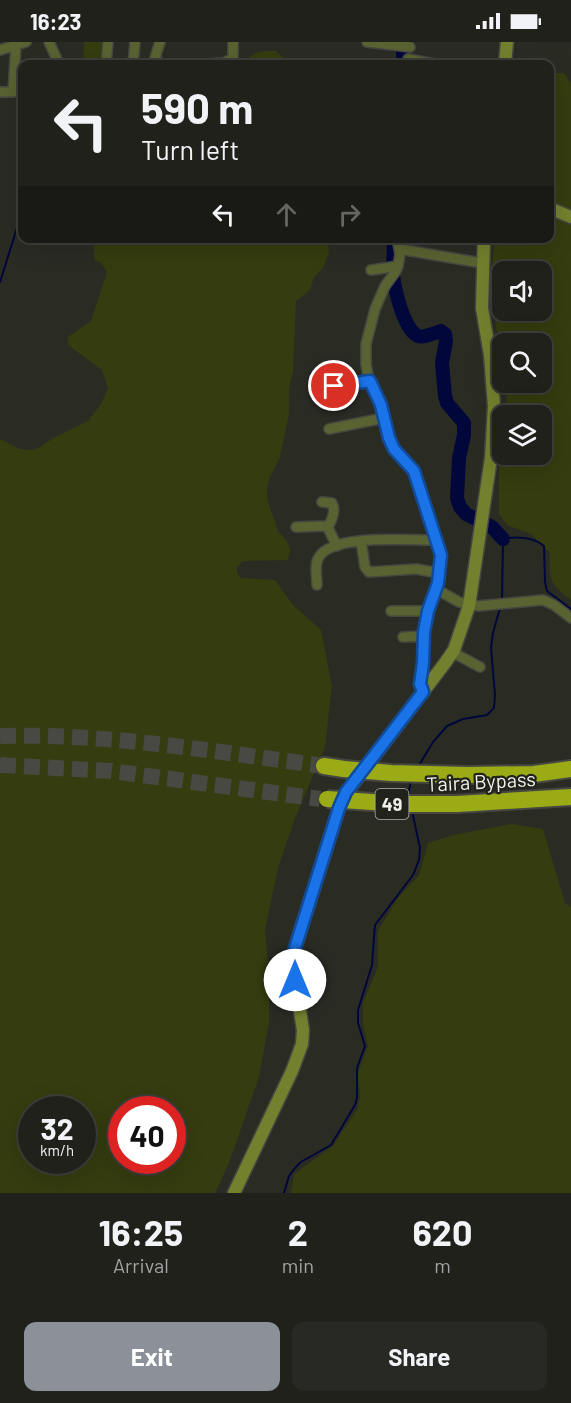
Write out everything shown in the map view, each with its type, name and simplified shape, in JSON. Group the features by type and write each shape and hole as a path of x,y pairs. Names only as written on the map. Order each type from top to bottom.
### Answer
{"highway":[{"name":"Taira Bypass","path":"324,766 391,773 467,776 534,774 571,769"},
{"name":"Taira Bypass","path":"323,799 402,804 457,804 571,797"}],"street":[{"path":"0,50 26,42"},
{"path":"49,42 57,60"},
{"path":"106,60 108,42"},
{"path":"133,60 135,42"},
{"path":"157,60 155,58 160,42"},
{"path":"231,60 233,42"},
{"path":"367,42 411,45 408,60"},
{"path":"505,60 507,42"},
{"path":"0,92 13,92 16,45"},
{"path":"554,210 571,217"},
{"path":"398,243 398,266 382,292 366,344 366,364 394,449 414,471 441,558 424,636 420,684 423,692"},
{"path":"234,1193 292,1071 302,1044 303,1030 295,980 295,948 339,808 346,792 452,652 470,605 491,458 494,406 490,355 483,319 484,243"},
{"path":"399,249 482,263"},
{"path":"371,270 398,266"},
{"path":"371,293 382,292"},
{"path":"334,386 370,381"},
{"path":"329,429 384,418"},
{"path":"322,502 332,503 334,507 332,521 328,527"},
{"path":"296,527 324,525 328,527 337,546"},
{"path":"317,585 319,556 337,546 389,538 436,540"},
{"path":"361,541 365,567 369,572 416,569 439,573"},
{"path":"436,589 453,600 470,605 483,606 543,600 571,618"},
{"path":"391,611 428,611"},
{"path":"403,637 424,636"},
{"path":"452,652 480,667"}],"green space":[{"path":"84,42 102,42 100,60 83,60"},
{"path":"276,51 286,60 245,60 256,53"},
{"path":"554,73 564,73 571,84 571,600 554,585 550,575 550,553 531,534 507,525 499,514 499,465 552,465 552,405 506,405 507,393 552,393 552,333 498,333 495,321 552,321 552,261 492,261 495,243 554,243"},
{"path":"94,243 328,243 329,253 323,268 314,277 310,290 296,301 289,414 280,457 269,479 267,491 268,502 278,531 287,541 290,550 288,560 243,561 237,567 237,573 241,578 275,580 293,605 321,630 332,686 325,747 294,821 278,868 265,930 269,973 269,1022 259,1077 229,1163 215,1193 0,1193 0,439 20,449 34,450 88,421 101,404 108,388 102,370 68,345 68,337 91,321 107,272 101,263 94,259"},
{"path":"492,264 492,304 489,288"},
{"path":"512,824 543,829 565,903 571,907 571,1193 291,1193 294,1174 333,1146 358,1108 360,1096 358,1073 368,1046 363,1025 363,1003 378,967 378,931 398,898 419,875 428,843 453,835"}],"waterway":[{"path":"402,42 404,60"},
{"path":"0,282 18,225"},
{"path":"393,243 394,283 408,325 418,336 441,331 445,334 442,363 445,396 447,403 464,423 457,498 460,507 466,514 492,527 503,539"},
{"path":"502,602 503,539 524,538 544,546 547,591 571,609"},
{"path":"418,767 433,742 447,726 463,719 487,715 494,708 491,648 500,608"},
{"path":"408,797 411,780"},
{"path":"284,1193 289,1176 295,1168 301,1162 331,1145 355,1105 357,1068 365,1046 358,1023 358,1010 372,965 375,925 413,875 419,860 420,848 412,811"}],"tunnel":[{"path":"0,736 122,740 324,766"},
{"path":"0,765 111,771 320,799"}],"route":[{"path":"295,980 295,948 346,792 423,692 420,684 424,632 428,611 438,583 441,558 414,471 394,449 381,405 370,381 334,386"}]}
